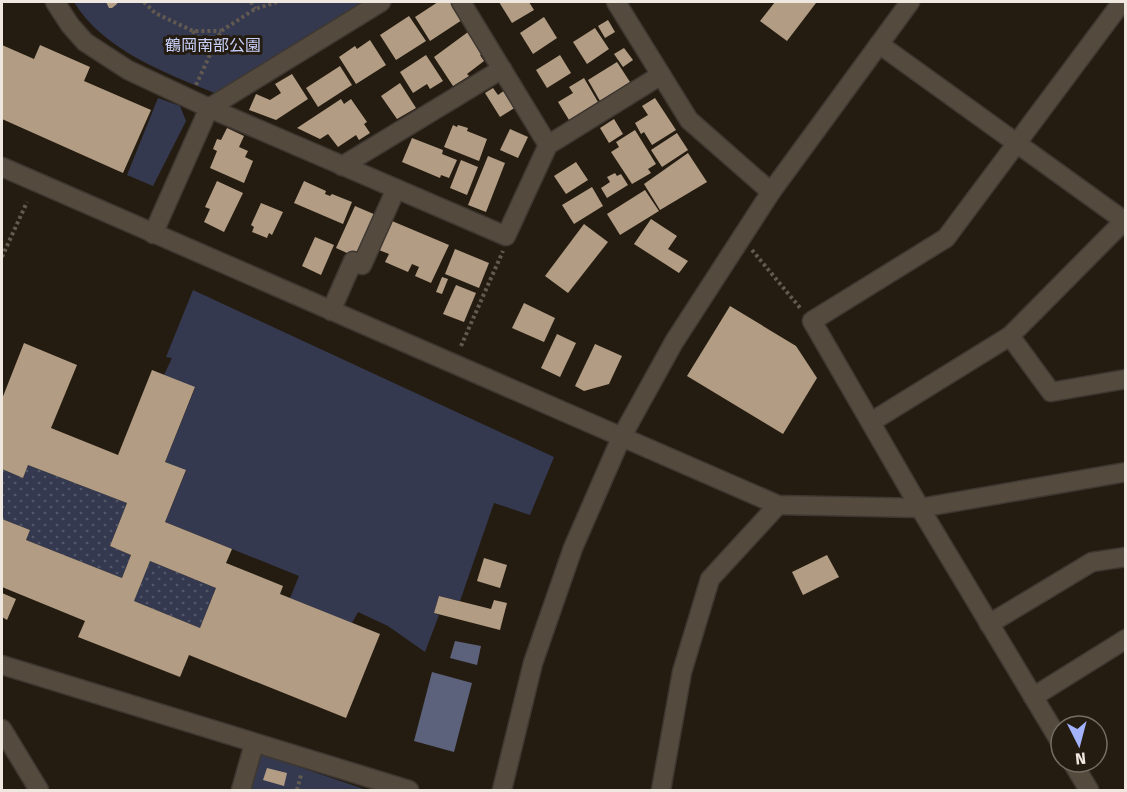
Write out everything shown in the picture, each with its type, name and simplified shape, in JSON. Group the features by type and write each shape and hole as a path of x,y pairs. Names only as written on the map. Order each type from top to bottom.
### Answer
{"street":[{"path":"55,2 85,42 128,70 209,108 506,236 548,145 661,75"},
{"path":"153,234 209,108 381,2"},
{"path":"461,2 548,145"},
{"path":"616,2 689,120 771,192"},
{"path":"502,790 533,663 573,548 621,438 674,342 771,192 910,2"},
{"path":"1049,723 920,508 812,321 946,238 1122,2"},
{"path":"871,422 1010,336 1125,221 879,44"},
{"path":"342,166 502,69"},
{"path":"2,167 778,505 920,508 1125,472"},
{"path":"331,311 353,261 362,265 396,189"},
{"path":"1010,336 1051,392 1125,379"},
{"path":"661,790 682,672 710,579 778,505"},
{"path":"989,624 1092,562 1125,557"},
{"path":"1034,697 1125,639"},
{"path":"2,666 409,790"},
{"path":"2,729 39,790"},
{"path":"241,790 254,744"},
{"path":"1079,774 1089,790"}],"path":[{"path":"144,2 154,13 193,31 221,31"},
{"path":"251,2 255,9"},
{"path":"196,85 221,31 255,9 277,2"},
{"path":"193,31 209,55"},
{"path":"2,257 27,202"},
{"path":"741,238 812,321"},
{"path":"461,346 505,247"},
{"path":"297,790 302,771"}],"green space":[{"name":"鶴岡南部公園","path":"74,2 370,2 217,94 157,69 119,47 87,19"},
{"path":"158,98 180,106 186,121 153,186 127,175"},
{"path":"193,290 554,457 530,515 494,503 460,601 439,596 434,613 439,615 425,652 388,626 358,612 352,623 290,598 299,576 165,522 186,471 165,462 195,388 164,375 172,358 166,357"},
{"path":"28,465 127,503 110,546 131,555 122,578 26,540 30,530 2,519 2,469 23,478"},
{"path":"150,561 216,588 200,628 134,601"},
{"path":"258,753 367,790 248,790"}],"shaded area":[{"path":"455,641 481,646 477,665 450,658"},
{"path":"432,672 472,683 454,752 414,741"}],"building":[{"path":"106,2 117,2 117,4 109,8"},
{"path":"438,2 450,2 462,20 430,41 415,17"},
{"path":"499,2 529,2 534,10 512,23"},
{"path":"775,2 816,3 787,41 760,21"},
{"path":"409,16 426,41 396,60 380,35"},
{"path":"544,17 557,38 533,54 520,33"},
{"path":"608,20 615,32 605,38 598,26"},
{"path":"595,28 609,49 587,64 573,42"},
{"path":"468,32 484,61 467,74 469,76 453,86 434,57"},
{"path":"370,40 386,65 356,84 339,57 355,46 357,49"},
{"path":"2,45 34,59 40,45 90,67 84,81 151,110 123,173 2,119"},
{"path":"624,48 633,60 623,67 614,54"},
{"path":"426,55 443,81 430,89 427,84 413,93 400,72"},
{"path":"560,55 571,73 547,88 536,70"},
{"path":"617,62 630,82 600,101 588,80"},
{"path":"340,66 352,85 318,107 306,88"},
{"path":"292,74 308,99 276,120 249,110 256,94 270,100 281,93 275,84"},
{"path":"584,78 598,102 569,120 558,102 573,93 569,87"},
{"path":"400,83 416,108 397,119 381,96"},
{"path":"493,88 498,95 505,90 516,107 500,117 485,93"},
{"path":"655,98 676,130 652,145 644,132 641,134 635,123 648,115 642,106"},
{"path":"341,99 344,104 351,99 367,122 364,124 370,133 359,140 356,135 338,147 328,134 320,139 297,128"},
{"path":"614,119 623,134 609,143 600,128"},
{"path":"453,125 468,128 467,131 487,139 479,161 444,147"},
{"path":"227,128 244,136 239,147 248,151 245,157 253,161 244,183 210,168 217,151 213,149 217,139 221,140"},
{"path":"510,129 528,137 518,158 500,150"},
{"path":"635,130 656,164 648,169 651,173 632,184 611,152 619,147 616,142"},
{"path":"677,133 688,150 662,167 651,150"},
{"path":"412,138 443,150 442,154 457,160 449,178 441,175 440,178 402,162"},
{"path":"688,153 707,182 660,210 644,184"},
{"path":"488,156 505,163 486,212 468,205"},
{"path":"461,160 478,167 467,195 450,188"},
{"path":"576,162 588,180 566,194 554,176"},
{"path":"615,173 617,176 621,174 628,185 607,198 601,188 610,182 607,177"},
{"path":"217,181 243,193 224,232 204,222 210,209 205,207"},
{"path":"304,181 326,191 325,194 330,196 332,194 352,202 343,224 294,203"},
{"path":"592,187 603,206 574,224 562,205"},
{"path":"645,190 659,211 620,235 607,214"},
{"path":"261,203 283,212 272,235 269,233 267,238 252,232 254,227 251,225"},
{"path":"355,206 376,215 358,258 336,248"},
{"path":"651,219 677,236 668,249 688,261 679,273 634,244"},
{"path":"392,221 449,245 431,283 415,276 419,267 412,264 408,272 385,262 389,254 379,250"},
{"path":"584,224 608,242 568,293 545,276"},
{"path":"315,237 334,245 321,275 302,266"},
{"path":"455,249 489,263 479,288 445,274"},
{"path":"442,277 448,279 442,294 436,292"},
{"path":"456,285 476,293 464,322 443,314"},
{"path":"524,303 555,318 544,342 512,328"},
{"path":"730,306 796,346 817,378 783,434 687,376"},
{"path":"557,334 576,343 560,377 541,368"},
{"path":"24,343 77,365 51,428 118,455 152,370 195,387 165,462 186,470 165,522 232,549 226,563 283,586 280,594 380,634 346,718 189,655 180,677 78,637 85,621 2,587 2,519 30,530 26,540 122,578 131,555 110,546 127,503 28,465 23,478 2,469 2,399","holes":["150,561 216,588 200,628 134,601"]},
{"path":"595,344 622,356 609,384 584,391 575,386"},
{"path":"827,555 839,577 803,595 792,572"},
{"path":"484,558 507,565 500,588 477,581"},
{"path":"2,593 16,599 7,620 2,617"},
{"path":"439,596 491,609 494,600 507,603 500,630 434,613"},
{"path":"267,768 287,773 284,786 263,780"}]}
